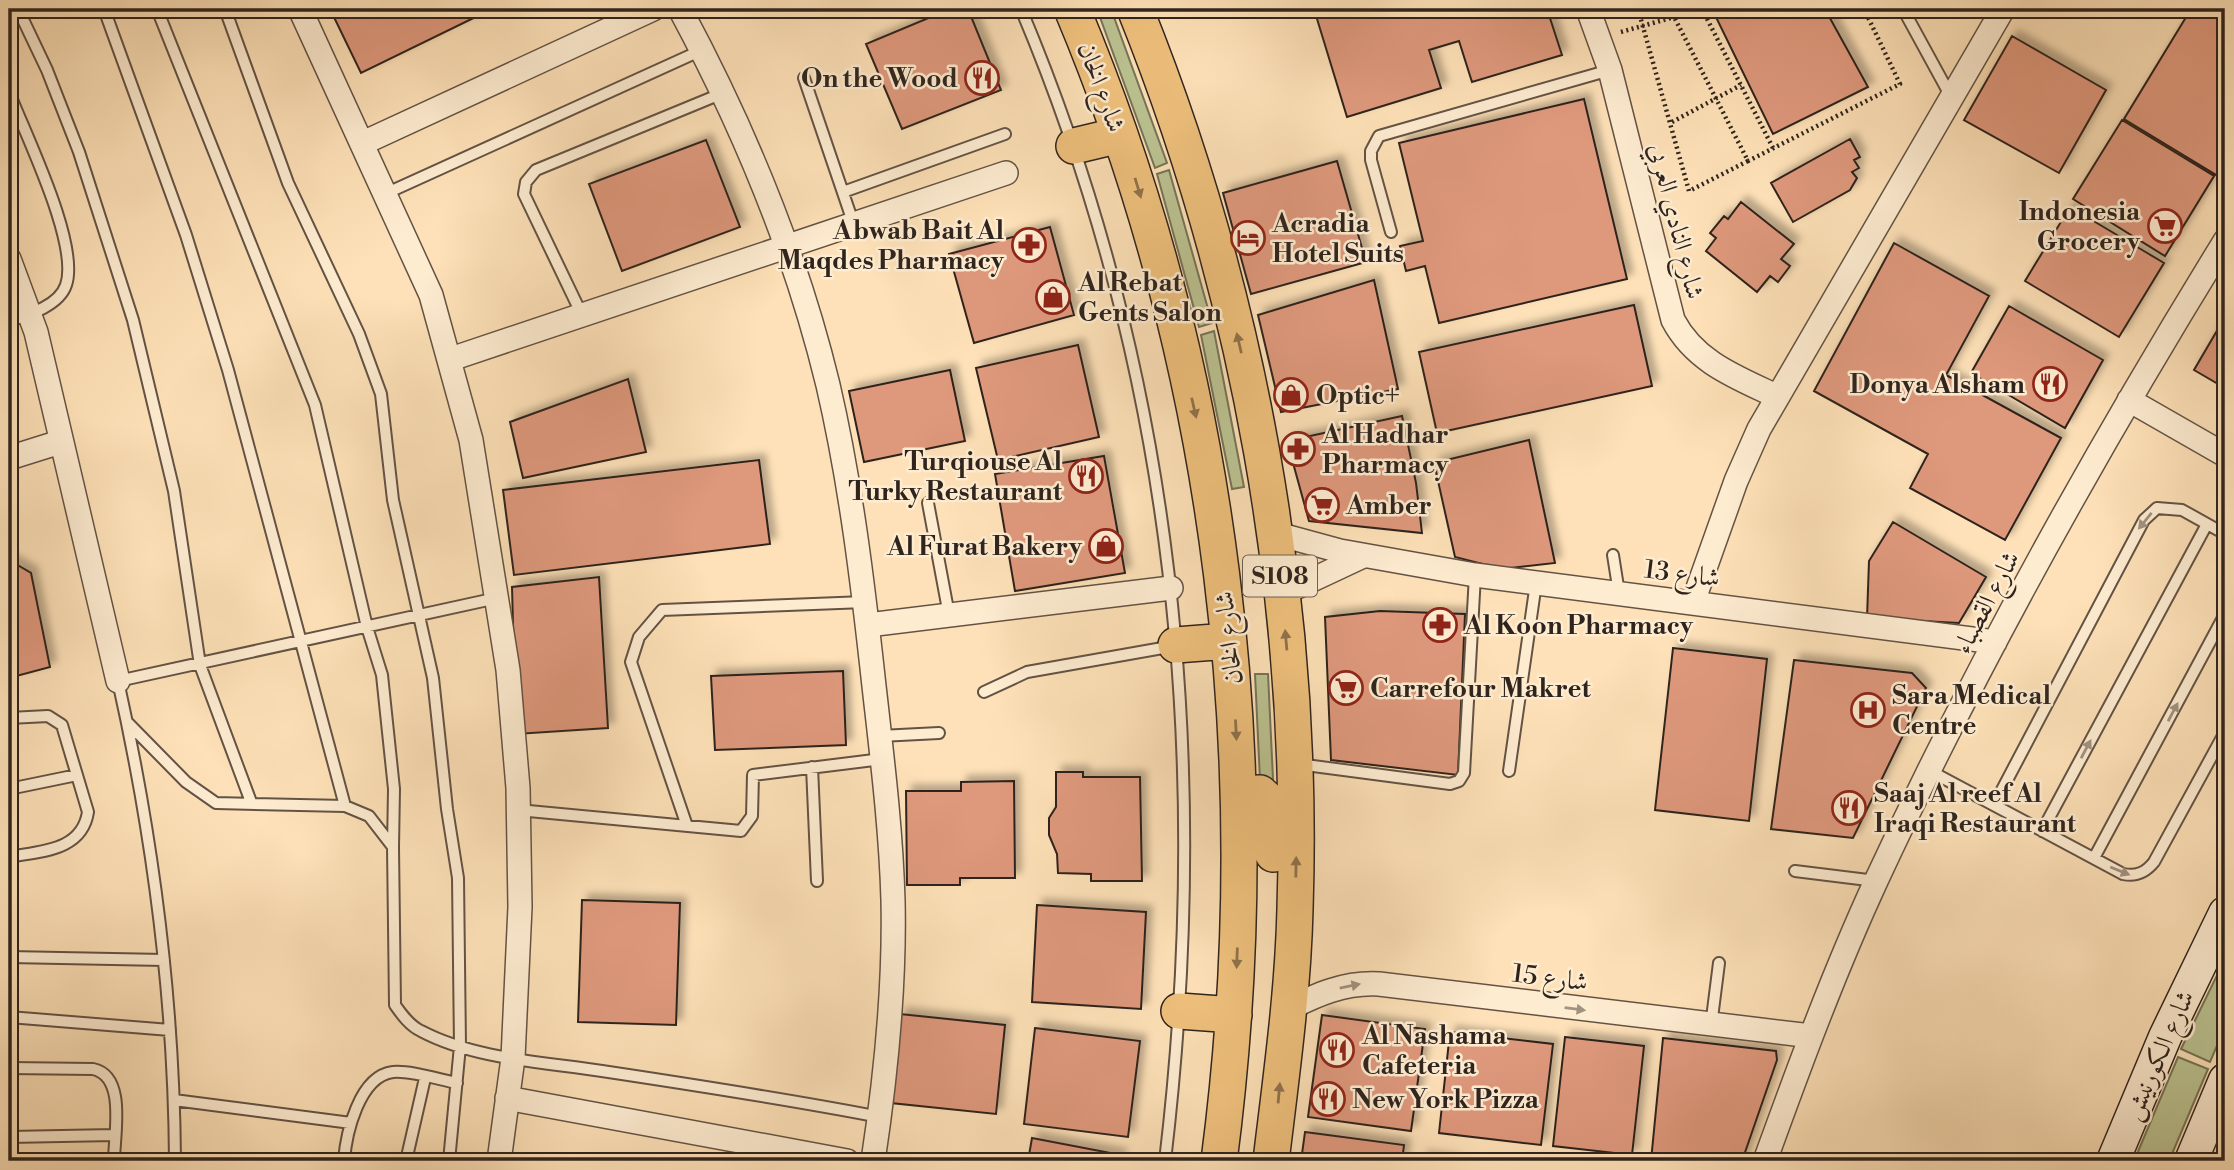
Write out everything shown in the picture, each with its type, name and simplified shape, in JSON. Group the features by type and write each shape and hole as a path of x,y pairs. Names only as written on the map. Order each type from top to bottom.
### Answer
{"main road":[{"name":"شارع الخان","path":"1072,9 1120,135 1160,265 1200,434 1216,524 1228,641 1238,794 1239,922 1234,1015 1219,1161"},
{"name":"S108","path":"1135,9 1181,137 1222,274 1251,402 1282,594 1295,763 1297,839 1293,940 1271,1161"},
{"path":"1074,146 1120,135"},
{"path":"1176,645 1228,641"},
{"path":"1238,794 1259,793 1271,803 1273,900 1281,921 1293,940"},
{"name":"شارع الكورنيش","path":"2113,1161 2165,1037 2225,913"},
{"path":"1179,1011 1234,1015"},
{"path":"2190,1161 2225,1080"}],"street":[{"path":"300,9 387,193 431,295 451,359 471,440 508,670 518,810 520,907 513,1058 499,1161"},
{"path":"363,144 653,9"},
{"path":"680,9 724,93 787,247 812,323 839,434 866,614 881,748 893,900 891,989 880,1117 873,1161"},
{"name":"شارع النادي العربي","path":"1588,9 1611,70 1668,306 1677,327 1689,345 1711,364 1776,396"},
{"path":"1693,602 1736,481 1776,396 2003,9"},
{"path":"451,359 1006,173"},
{"name":"شارع القصباء","path":"1765,1161 1811,1037 1876,881 1930,771 1995,642 2129,400 2225,240"},
{"path":"9,259 19,317 60,442 118,681"},
{"path":"2129,400 2225,455"},
{"path":"9,458 60,442"},
{"name":"شارع 13","path":"1274,533 1363,556 1475,575 1995,642"},
{"path":"1282,594 1363,556"},
{"path":"866,614 949,615 1171,588"},
{"name":"شارع 15","path":"1286,1010 1317,994 1364,983 1811,1037"},
{"path":"507,1098 847,1161"}],"lane":[{"path":"18,9 47,70 79,152 133,320 174,491 200,665 251,802"},
{"path":"104,9 177,211 228,370 345,806"},
{"path":"157,9 315,405 367,627 382,675 394,789 395,1005 405,1019 420,1031 460,1046 513,1058 777,1097 880,1117"},
{"path":"225,9 288,183 359,334 381,394 393,500 433,678 447,809 458,878 460,1046 449,1161"},
{"path":"1021,9 1074,146 1119,302 1151,444 1171,588 1185,757 1186,846 1179,1011 1165,1161"},
{"path":"1903,9 1951,95"},
{"path":"387,193 702,50"},
{"path":"1391,232 1371,160 1371,151 1379,135 1611,70"},
{"path":"804,78 854,225"},
{"path":"9,92 67,240 66,285 53,302 19,317"},
{"path":"582,315 524,194 526,182 536,170 724,93"},
{"path":"843,192 1005,134"},
{"path":"928,503 949,615"},
{"path":"1994,805 2144,520 2157,508 2165,507 2182,510 2225,534"},
{"path":"2042,831 2207,524"},
{"path":"1613,555 1619,593"},
{"path":"1295,763 1450,784 1459,781 1464,773 1475,575"},
{"path":"1509,771 1536,583"},
{"path":"175,1161 170,1030 155,880 128,723 118,681 498,598"},
{"path":"687,826 631,662 639,637 662,610 866,614"},
{"path":"2094,858 2225,614"},
{"path":"984,692 1027,672 1176,645"},
{"path":"9,718 48,716 62,725 88,812 86,827 77,838 56,848 9,857"},
{"path":"128,723 186,782 216,803 345,806 369,816 393,847"},
{"path":"1930,771 2129,875 2141,873 2151,867 2225,732"},
{"path":"518,810 741,831 752,816 753,775 812,767 939,733"},
{"path":"812,767 817,881"},
{"path":"9,789 77,775"},
{"path":"1795,871 1876,881"},
{"path":"9,957 164,960"},
{"path":"1711,1026 1719,963"},
{"path":"9,1017 170,1030"},
{"path":"9,1068 93,1069 105,1073 115,1088 114,1161"},
{"path":"344,1161 356,1105 378,1078 393,1072 457,1083"},
{"path":"405,1161 425,1077"},
{"path":"174,1100 351,1123"},
{"path":"9,1137 114,1135"}],"path":[{"path":"1638,9 1672,122 1689,191 1900,84 1864,9"},
{"path":"1670,9 1748,161"},
{"path":"1702,9 1773,148"},
{"path":"1600,38 1674,17"},
{"path":"1672,122 1741,85"}],"green space":[{"path":"1097,9 1111,9 1167,163 1155,168"},
{"path":"1169,170 1212,323 1199,327 1157,174"},
{"path":"1214,331 1244,487 1232,489 1201,335"},
{"path":"1255,674 1268,674 1273,779 1260,780"},
{"path":"2225,959 2225,1027 2210,1062 2181,1049"},
{"path":"2178,1057 2208,1069 2169,1161 2134,1161"}],"building":[{"path":"330,9 492,9 361,73"},
{"path":"950,9 968,9 1001,90 902,129 866,44"},
{"path":"1314,9 1547,9 1562,55 1472,82 1459,41 1429,50 1441,88 1347,117"},
{"path":"1704,9 1826,11 1868,87 1773,134 1714,13 1708,17"},
{"path":"2191,9 2225,9 2225,164 2218,176 2124,119"},
{"path":"2012,36 2106,90 2059,173 1964,120"},
{"path":"1584,99 1627,279 1439,323 1425,266 1406,271 1400,246 1423,241 1399,143"},
{"path":"2122,120 2214,176 2165,256 2073,199"},
{"path":"1850,139 1860,157 1854,160 1859,168 1852,172 1857,178 1850,190 1793,222 1771,183"},
{"path":"706,140 740,227 622,271 589,184"},
{"path":"1337,161 1366,262 1251,294 1223,193"},
{"path":"1741,202 1794,244 1781,259 1790,266 1778,282 1770,276 1757,292 1706,251 1716,238 1710,233 1724,216 1728,219"},
{"path":"2070,207 2164,263 2119,337 2025,281"},
{"path":"1050,227 1074,315 974,343 949,254"},
{"path":"1894,243 1989,296 1946,375 2061,438 2005,540 1910,488 1928,454 1814,391"},
{"path":"1374,280 1398,389 1281,412 1258,315"},
{"path":"1634,305 1652,386 1437,433 1419,352"},
{"path":"2009,306 2103,360 2065,428 1971,373"},
{"path":"2225,317 2225,388 2194,370"},
{"path":"1078,345 1099,437 998,460 976,368"},
{"path":"950,370 965,441 864,462 849,391"},
{"path":"628,379 646,452 523,478 510,422"},
{"path":"1402,416 1416,483 1422,533 1309,521 1287,441"},
{"path":"1529,440 1555,563 1502,569 1455,557 1434,463"},
{"path":"1104,456 1125,573 1015,591 995,474"},
{"path":"759,460 770,544 514,575 503,490"},
{"path":"1893,522 1986,577 1959,623 1867,618 1869,561"},
{"path":"9,560 31,573 50,667 9,678"},
{"path":"599,577 608,728 516,734 512,587"},
{"path":"1380,611 1465,614 1458,775 1331,760 1325,617"},
{"path":"1673,648 1767,659 1749,821 1655,810"},
{"path":"1794,660 1912,673 1926,688 1853,838 1771,829"},
{"path":"843,671 846,745 715,750 711,676"},
{"path":"1056,772 1083,772 1083,777 1140,777 1142,881 1091,881 1091,874 1058,873 1057,854 1049,835 1049,818 1056,807"},
{"path":"1014,781 1015,878 960,878 960,885 907,885 906,791 961,791 961,782"},
{"path":"582,900 680,903 676,1025 578,1022"},
{"path":"1037,905 1146,912 1141,1009 1032,1002"},
{"path":"900,1014 1005,1025 996,1114 891,1103"},
{"path":"1322,1015 1425,1029 1411,1131 1308,1117"},
{"path":"1035,1028 1140,1041 1128,1137 1024,1124"},
{"path":"1450,1032 1553,1044 1541,1145 1439,1133"},
{"path":"1565,1037 1644,1046 1632,1155 1553,1146"},
{"path":"1663,1038 1776,1051 1777,1060 1742,1161 1651,1161"},
{"path":"1305,1132 1404,1145 1402,1161 1301,1161"},
{"path":"1032,1138 1121,1155 1119,1161 1028,1161"},
{"path":"1422,1157 1455,1161 1422,1161"}],"place":[{"name":"On the Wood","path":"982,78"},
{"name":"Indonesia Grocery","path":"2165,226"},
{"name":"Acradia Hotel Suits","path":"1248,238"},
{"name":"Abwab Bait Al Maqdes Pharmacy","path":"1029,245"},
{"name":"Al Rebat Gents Salon","path":"1053,297"},
{"name":"Donya Alsham","path":"2050,384"},
{"name":"Optic+","path":"1291,395"},
{"name":"Al Hadhar Pharmacy","path":"1298,449"},
{"name":"Turqiouse Al Turky Restaurant","path":"1086,476"},
{"name":"Amber","path":"1322,505"},
{"name":"Al Furat Bakery","path":"1106,546"},
{"name":"Al Koon Pharmacy","path":"1440,625"},
{"name":"Carrefour Makret","path":"1346,688"},
{"name":"Sara Medical Centre","path":"1868,710"},
{"name":"Saaj Al reef Al Iraqi Restaurant","path":"1849,808"},
{"name":"Al Nashama Cafeteria","path":"1337,1050"},
{"name":"New York Pizza","path":"1328,1099"}]}
